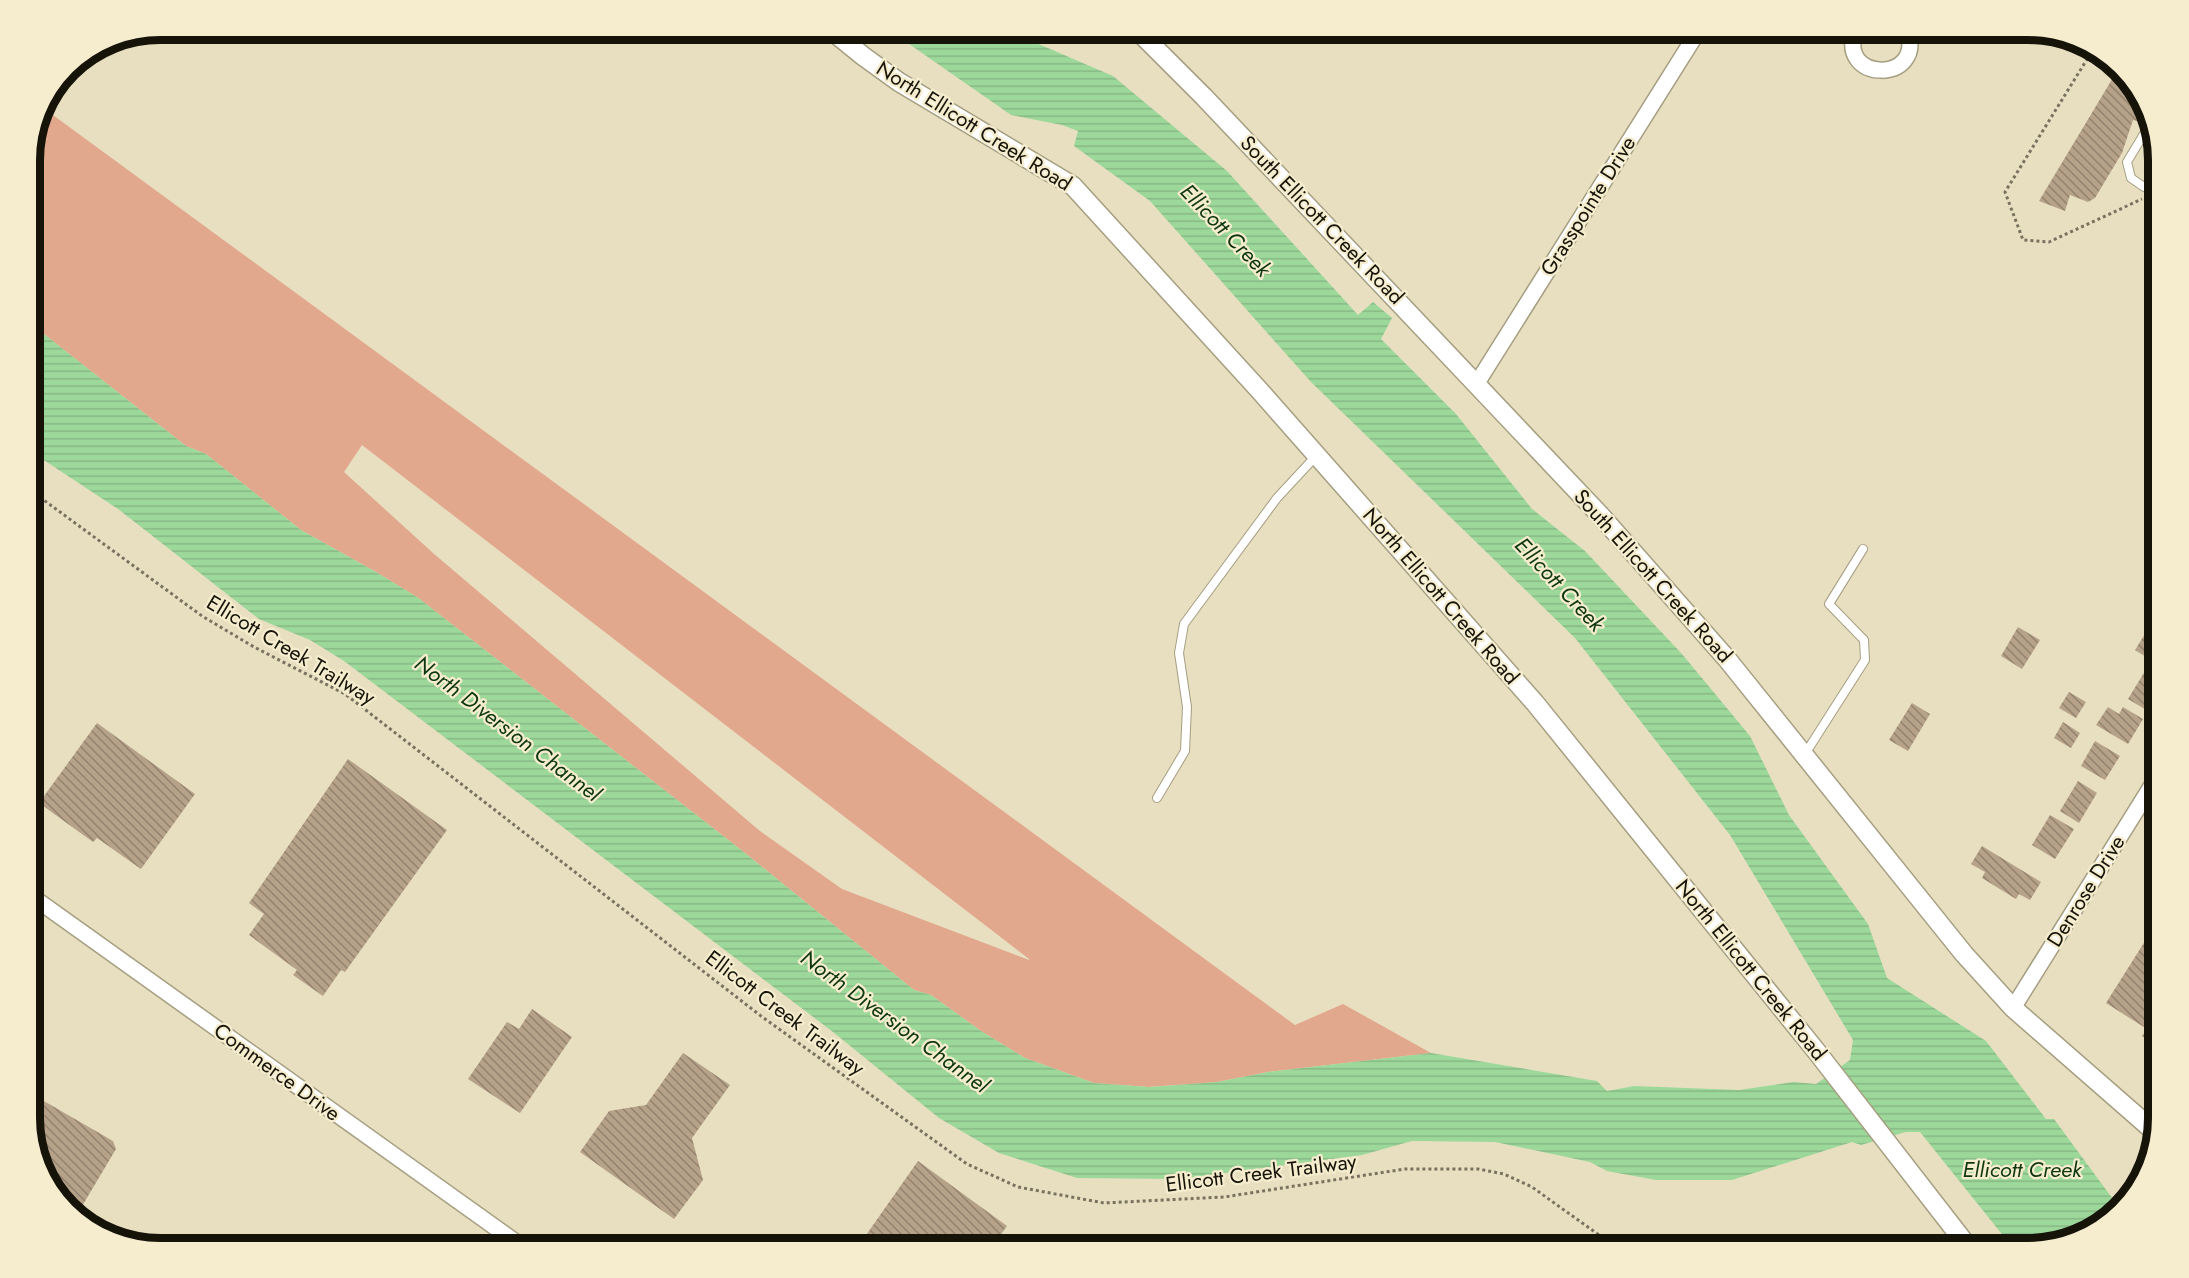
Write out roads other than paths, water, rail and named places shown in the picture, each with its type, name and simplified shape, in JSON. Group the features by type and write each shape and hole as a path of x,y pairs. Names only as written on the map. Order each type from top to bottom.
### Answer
{"street":[{"name":"North Ellicott Creek Road","path":"843,40 899,82 1073,186 1317,455 1535,703 1817,1052 1961,1238"},
{"name":"South Ellicott Creek Road","path":"1147,40 1477,383 1601,516 1727,659 1964,954 2013,1008 2148,1125"},
{"name":"Grasspointe Drive","path":"1477,383 1693,40"},
{"path":"1854,40 1859,61 1871,70 1881,71 1890,70 1905,59 1910,40"},
{"name":"Denrose Drive","path":"2013,1008 2148,792"},
{"name":"Commerce Drive","path":"41,903 510,1238"}],"lane":[{"path":"2145,133 2127,162 2131,178 2148,188"},
{"path":"1157,798 1185,751 1187,707 1179,653 1184,624 1277,498 1317,455"},
{"path":"1805,756 1865,660 1864,640 1829,604 1863,549"}],"water":[{"path":"903,40 1029,40 1113,76 1227,171 1358,315 1373,302 1392,318 1381,339 1456,414 1532,509 1585,551 1682,654 1750,736 1789,815 1868,924 1887,978 1986,1041 2046,1119 2054,1119 2114,1201 2102,1213 2075,1228 2044,1236 2005,1238 1920,1132 1906,1132 1861,1145 1852,1142 1732,1180 1656,1180 1607,1171 1590,1162 1495,1142 1412,1141 1362,1155 1179,1179 1077,1178 999,1153 939,1118 833,1032 344,661 310,640 259,619 118,509 41,458 41,332 186,446 206,454 301,530 417,597 745,853 914,990 931,995 981,1031 1025,1058 1094,1083 1149,1087 1217,1082 1268,1072 1431,1053 1597,1081 1607,1091 1634,1086 1739,1090 1794,1082 1816,1084 1850,1060 1853,1040 1730,835 1575,638 1311,382 1150,201 1074,146 1078,131 1062,125 1011,115"}],"water label":[{"name":"Ellicott Creek","path":"1226,230"},
{"name":"Ellicott Creek","path":"1560,584"},
{"name":"North Diversion Channel","path":"508,728"},
{"name":"North Diversion Channel","path":"895,1021"},
{"name":"Ellicott Creek","path":"2022,1169"}]}
